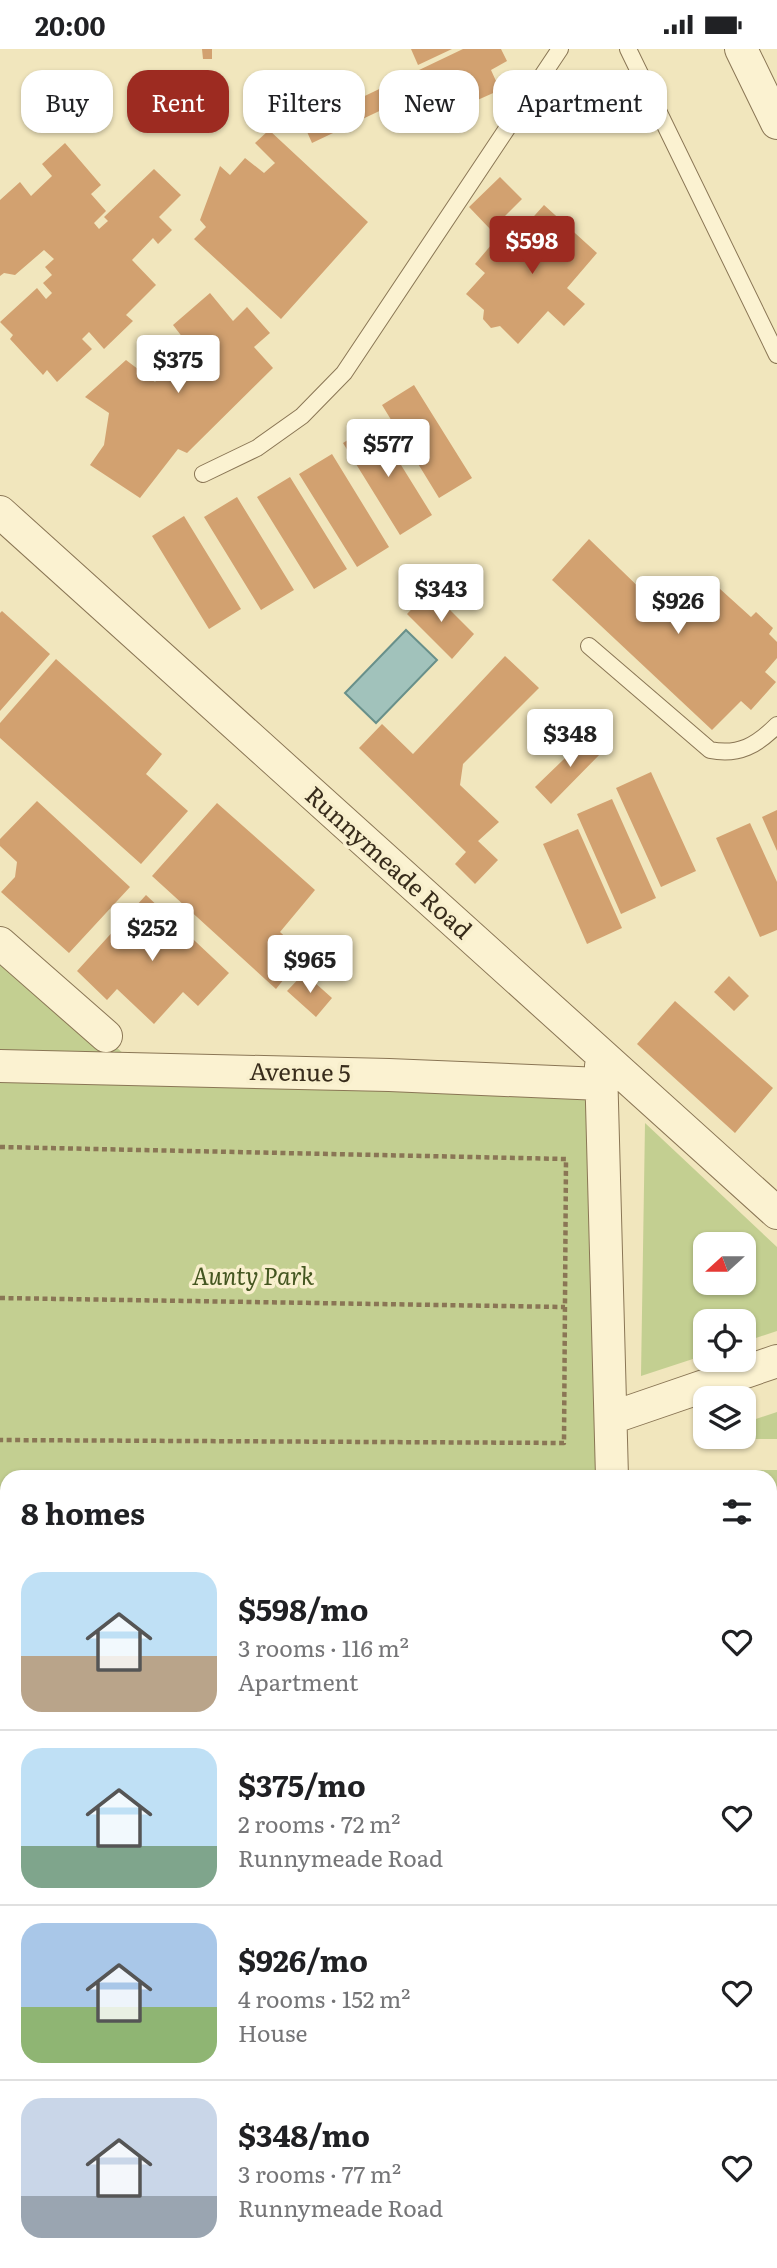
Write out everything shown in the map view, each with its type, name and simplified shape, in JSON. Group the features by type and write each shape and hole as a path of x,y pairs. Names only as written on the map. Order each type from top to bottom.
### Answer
{"street":[{"path":"741,49 777,123"},
{"name":"Runnymeade Road","path":"0,512 601,1069 777,1213"},
{"path":"0,943 106,1036"},
{"name":"Avenue 5","path":"0,1066 389,1075 601,1069"},
{"path":"601,1069 612,1470"},
{"path":"611,1418 777,1361"}],"lane":[{"path":"203,474 257,448 302,416 344,373 560,49"},
{"path":"628,49 777,355"},
{"path":"589,646 710,750 725,753 741,750 759,743 777,725"}],"path":[{"path":"0,1147 566,1159 564,1443 0,1440"},
{"path":"0,1298 565,1307"}],"green space":[{"path":"0,945 141,1069 0,1066"},
{"name":"Aunty Park","path":"0,1073 601,1084 611,1470 0,1470"},
{"path":"645,1123 777,1247 777,1331 756,1338 756,1309 693,1309 693,1359 641,1376"},
{"path":"777,1412 777,1439 756,1439 756,1419"}],"water":[{"path":"406,630 437,660 376,723 345,693"}],"building":[{"path":"202,49 212,49 212,59 203,59"},
{"path":"411,49 452,49 418,65"},
{"path":"463,49 501,49 507,61 491,70 493,93 479,99 479,70 419,70"},
{"path":"379,89 379,111 365,118 365,96"},
{"path":"266,133 272,133 368,222 281,319 194,239 206,227 200,220 220,166 230,175 245,158 264,173 275,163 255,143"},
{"path":"308,133 333,133 312,143"},
{"path":"65,143 101,185 91,194 106,211 94,223 99,229 108,221 104,217 154,169 181,195 159,217 172,230 158,244 153,238 132,260 156,285 126,315 133,321 104,349 89,332 82,339 92,349 57,382 47,370 43,375 10,339 13,335 0,322 37,288 46,299 52,293 43,283 52,275 45,267 54,259 44,250 15,275 4,273 0,276 0,200 20,182 31,196 52,176 42,164"},
{"path":"500,177 522,199 491,230 469,207"},
{"path":"544,205 597,253 567,288 585,304 564,326 548,311 518,344 500,326 491,328 483,319 484,310 466,294 485,273 475,264 498,237 507,246"},
{"path":"210,293 233,321 247,307 270,333 254,347 273,368 187,453 178,449 140,498 90,465 104,445 109,413 85,397 126,360 155,382 190,347 173,325"},
{"path":"414,385 472,478 439,498 382,405"},
{"path":"375,423 432,515 400,535 343,443"},
{"path":"332,454 389,547 357,567 299,474"},
{"path":"290,477 347,569 314,589 257,497"},
{"path":"237,497 294,590 261,610 204,517"},
{"path":"184,516 241,609 209,629 152,536"},
{"path":"589,539 651,599 660,588 682,608 709,579 751,617 756,612 773,628 769,634 777,642 777,658 765,672 776,682 751,710 741,701 712,730 552,580"},
{"path":"430,590 474,634 452,659 407,614"},
{"path":"2,611 50,654 0,711 0,613"},
{"path":"505,656 539,688 463,764 460,785 499,822 478,841 498,860 475,884 455,864 466,852 359,748 382,724 413,754"},
{"path":"56,659 162,754 146,774 188,811 141,864 0,738 0,723"},
{"path":"590,734 605,749 551,804 535,787"},
{"path":"651,772 696,871 661,887 616,788"},
{"path":"612,799 656,898 621,914 577,814"},
{"path":"37,801 130,887 69,953 1,892 15,877 17,862 0,846 0,839"},
{"path":"217,803 315,890 280,932 304,954 276,989 152,876"},
{"path":"777,810 777,851 762,817"},
{"path":"750,823 777,882 777,930 760,937 716,838"},
{"path":"578,829 622,928 587,944 543,844"},
{"path":"146,895 229,973 198,1006 183,992 154,1024 117,989 107,1000 77,971"},
{"path":"304,973 332,998 316,1017 287,991"},
{"path":"729,976 749,996 734,1011 714,992"},
{"path":"675,1001 773,1088 735,1133 637,1044"}]}
